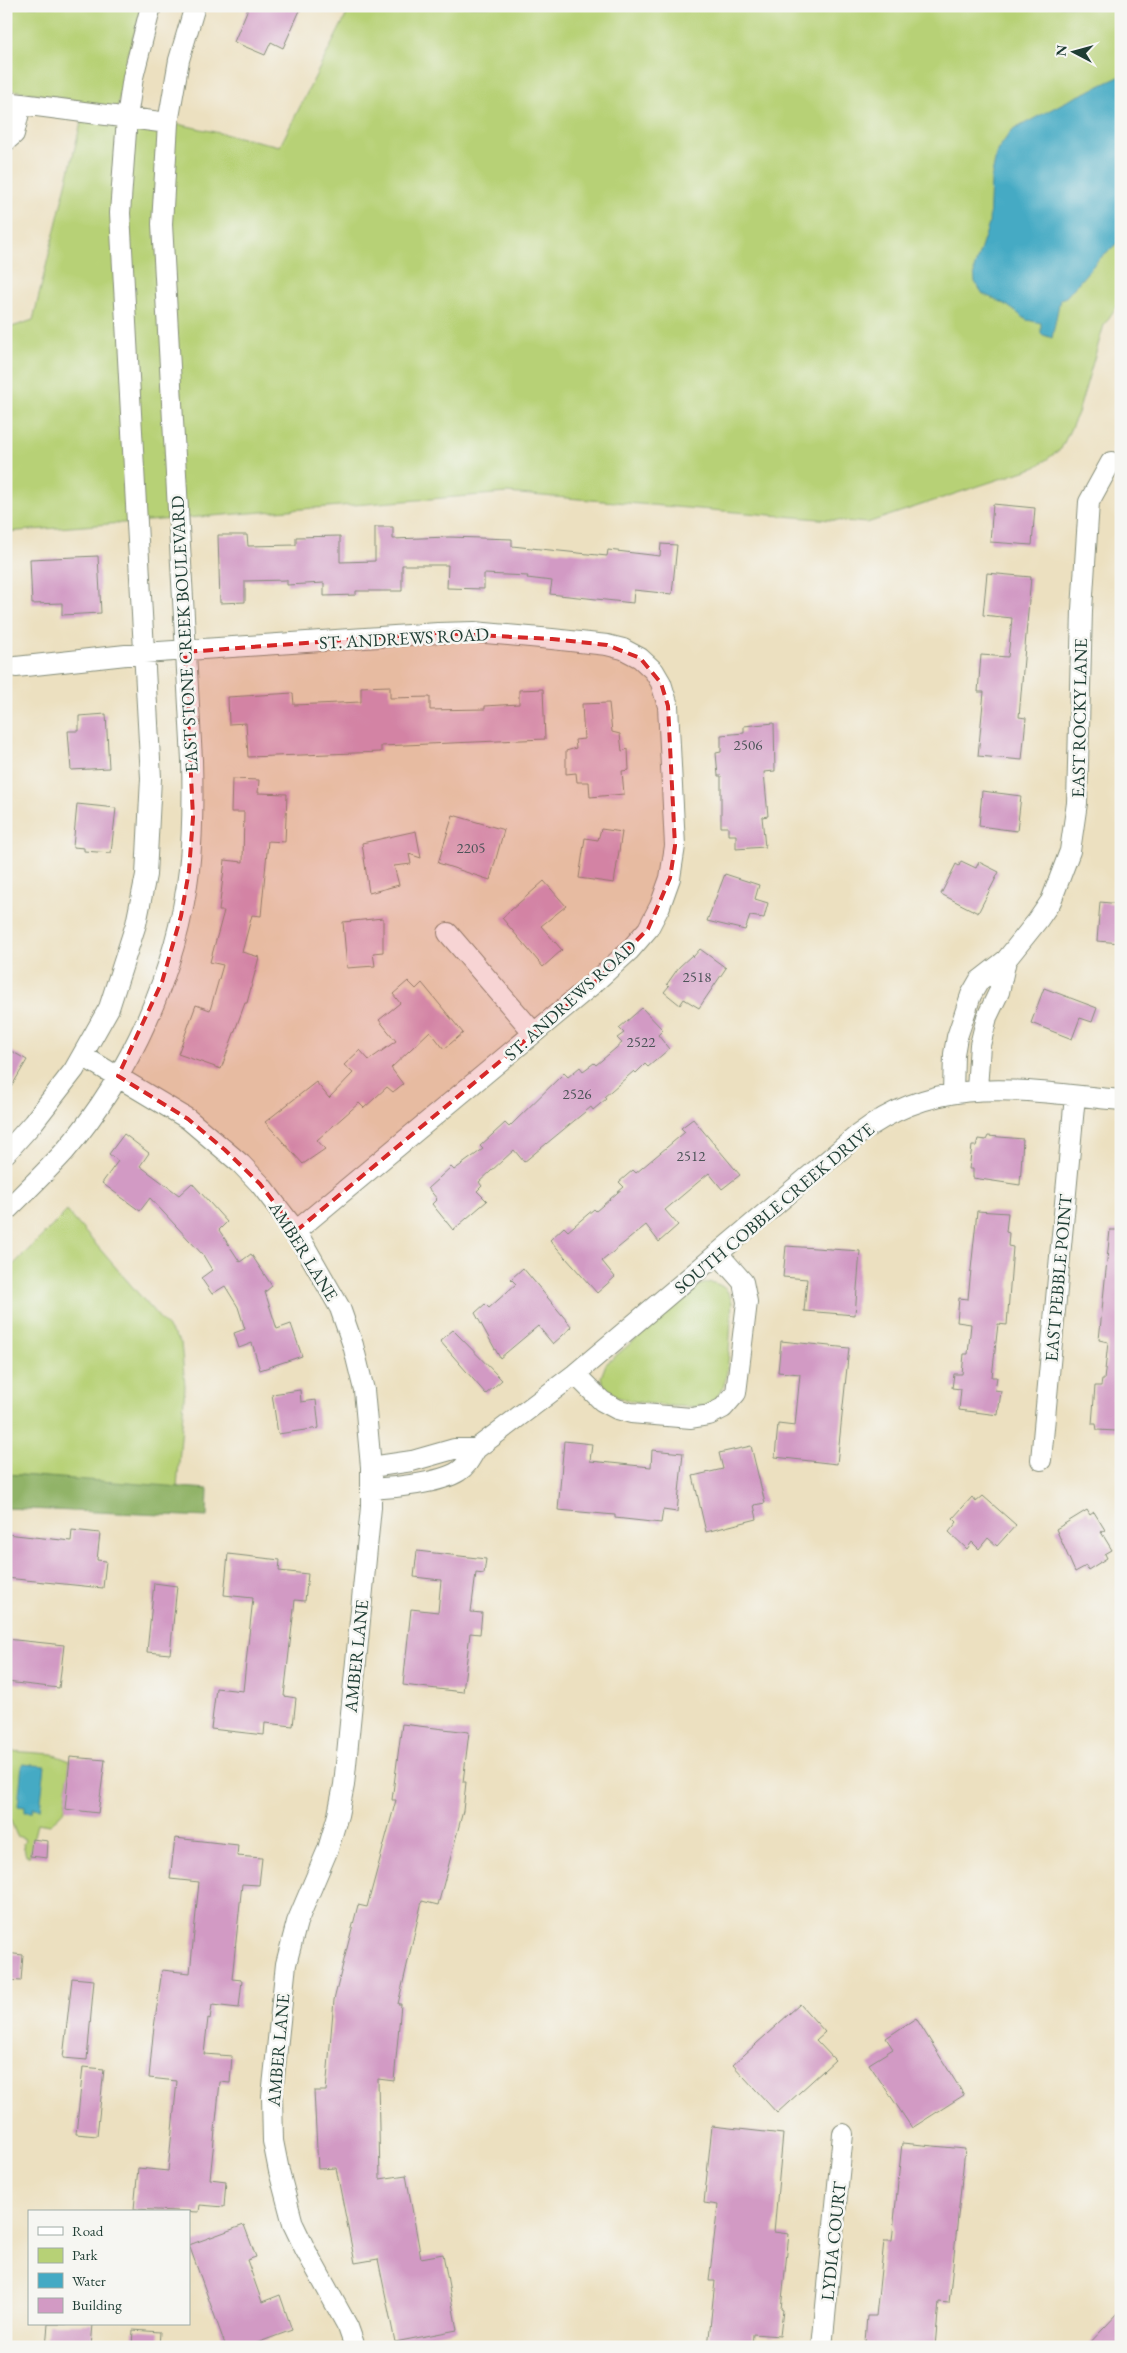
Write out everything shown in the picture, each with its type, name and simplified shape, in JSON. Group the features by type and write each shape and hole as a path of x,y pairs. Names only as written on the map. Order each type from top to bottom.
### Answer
{"street":[{"path":"6,1153 33,1123 83,1056 115,991 136,924 146,875 151,778 120,213 127,118 135,68 151,6"},
{"name":"EAST STONE CREEK BOULEVARD","path":"6,1211 66,1150 118,1076 143,1030 162,982 181,916 189,870 193,817 162,224 168,123 180,60 194,6"},
{"path":"6,141 14,134 14,103 168,123"},
{"name":"EAST ROCKY LANE","path":"954,1093 954,1054 959,1030 971,995 979,981 1006,960 1051,901 1070,852 1077,803 1082,610 1089,502 1111,462"},
{"name":"ST. ANDREWS ROAD","path":"16,667 144,653 185,652 474,632 607,645 623,649 640,658 654,671 661,683 668,706 675,846 670,878 660,906 648,929 629,951 593,984 296,1231"},
{"path":"448,933 534,1033"},
{"name":"EAST ROCKY LANE","path":"977,1089 980,1045 988,1016 999,992 1006,960"},
{"name":"AMBER LANE","path":"83,1056 169,1107 208,1135 260,1184 296,1231 340,1308 353,1346 365,1399 372,1467 371,1489 344,1786 328,1849 297,1922 286,1964 272,2096 275,2149 293,2224 348,2327 355,2347"},
{"name":"SOUTH COBBLE CREEK DRIVE","path":"371,1489 413,1485 458,1472 468,1463 476,1449 575,1374 873,1123 904,1106 977,1089 1121,1100"},
{"name":"EAST PEBBLE POINT","path":"1041,1460 1075,1096"},
{"path":"575,1374 602,1400 617,1409 631,1413 690,1418 709,1416 723,1408 736,1393 747,1302 743,1282 719,1254"},
{"path":"372,1467 412,1461 454,1449 476,1449"},
{"name":"LYDIA COURT","path":"822,2347 843,2134"}],"highlighted area":[{"path":"438,633 552,639 607,645 640,658 661,683 668,706 675,846 670,878 648,929 593,984 296,1231 260,1184 225,1150 188,1119 118,1076 162,982 181,916 189,871 193,817 185,652"}],"green space":[{"path":"6,6 143,6 127,57 117,111 280,146 351,6 1121,6 1121,300 1104,325 1078,413 1061,449 1036,467 867,523 507,493 6,532 6,329 33,320 86,102 6,89"},
{"path":"67,1211 181,1343 185,1386 177,1488 6,1474 6,1272"},
{"path":"711,1282 725,1289 732,1302 727,1373 722,1390 716,1397 709,1404 690,1407 644,1403 611,1394 604,1386 601,1377 606,1364 700,1285"},
{"path":"6,1474 208,1489 207,1517 6,1508"},
{"path":"9,1751 52,1754 70,1761 65,1809 50,1825 37,1823 30,1856 26,1856 23,1844 25,1839 17,1836 6,1810"}],"water":[{"path":"1121,76 1121,240 1098,260 1066,297 1060,299 1052,338 1041,334 1041,323 1027,320 1005,304 983,294 975,282 974,269 989,224 991,179 997,151 1011,131 1063,103"},
{"path":"22,1764 45,1766 40,1809 33,1808 32,1812 25,1812 25,1807 18,1806"}],"building":[{"path":"249,6 302,6 283,48 271,42 265,55 234,42"},
{"path":"993,504 1035,508 1032,545 990,542"},
{"path":"375,527 393,527 393,539 449,537 512,539 512,546 607,556 608,550 660,556 661,544 677,545 672,594 634,590 633,603 550,594 552,581 527,578 528,576 484,574 484,589 447,588 448,565 402,565 402,591 356,591 356,595 324,596 324,583 287,585 287,580 245,581 245,602 220,603 218,535 247,535 248,546 296,545 296,537 340,536 340,562 375,561"},
{"path":"98,556 101,613 62,615 62,603 32,604 30,559"},
{"path":"987,573 1031,577 1019,717 1026,718 1022,760 978,756 984,692 978,692 981,655 1008,657 1012,618 983,615"},
{"path":"390,686 390,698 430,697 430,710 485,709 485,706 519,704 519,690 543,689 545,739 381,746 381,752 248,757 246,723 229,724 228,697 293,693 294,705 361,702 361,687"},
{"path":"609,703 612,732 620,734 622,751 628,749 629,770 622,771 624,794 590,797 589,782 577,782 576,773 566,774 566,751 576,748 575,740 584,739 582,704"},
{"path":"106,714 109,768 71,770 68,731 79,731 79,716"},
{"path":"774,723 775,771 764,772 768,816 762,817 765,847 736,849 736,835 728,835 728,827 721,827 721,776 718,776 716,753 721,752 721,735 744,733 744,726"},
{"path":"232,779 259,780 258,793 287,794 285,842 268,841 261,916 252,915 242,952 259,957 247,1003 245,1003 221,1069 178,1054 196,1005 210,1010 223,965 210,962 224,911 219,911 225,860 243,862 244,812 231,812"},
{"path":"982,791 1021,796 1017,831 979,826"},
{"path":"77,804 116,808 111,853 84,851 84,848 73,847"},
{"path":"453,815 504,830 490,880 438,863"},
{"path":"601,829 622,832 614,883 579,878 585,838 598,840"},
{"path":"416,831 421,858 409,854 411,864 394,866 399,885 369,893 362,843"},
{"path":"961,861 976,868 979,862 999,872 978,913 941,894 956,864 959,866"},
{"path":"725,874 759,885 755,899 768,903 764,918 750,916 745,930 707,921"},
{"path":"544,881 566,906 541,926 562,950 543,967 502,918"},
{"path":"1100,902 1121,904 1121,943 1097,941"},
{"path":"383,918 383,952 373,953 375,966 347,968 343,922"},
{"path":"700,949 726,968 699,1008 684,999 680,1005 664,992 669,986 667,984 679,967 692,955 693,957"},
{"path":"408,981 416,989 422,983 463,1033 444,1049 430,1031 391,1068 403,1084 393,1092 387,1087 364,1108 359,1103 317,1140 325,1149 303,1164 265,1122 316,1082 329,1098 353,1073 344,1065 360,1050 369,1060 396,1041 379,1020 400,1003 393,994"},
{"path":"1044,988 1097,1008 1092,1022 1080,1018 1072,1039 1031,1023"},
{"path":"642,1008 663,1030 658,1035 669,1049 648,1067 645,1064 636,1073 634,1071 604,1097 606,1099 593,1110 591,1107 524,1162 514,1150 479,1182 482,1186 477,1191 487,1201 453,1230 432,1204 437,1199 428,1188 451,1167 454,1170 483,1149 480,1146 505,1123 509,1127 564,1073 568,1077 580,1067 583,1071 594,1063 596,1065 622,1043 617,1038 624,1033 619,1028"},
{"path":"6,1048 27,1060 6,1096"},
{"path":"693,1119 740,1175 722,1189 709,1173 665,1210 678,1225 659,1242 646,1225 602,1261 615,1277 597,1293 550,1240 564,1227 568,1231 594,1209 596,1211 624,1187 619,1182 633,1170 636,1173 685,1132 681,1128"},
{"path":"124,1134 149,1153 140,1166 179,1195 192,1183 227,1222 219,1230 240,1262 251,1254 272,1286 265,1292 277,1329 291,1324 302,1356 260,1370 252,1343 239,1348 234,1333 245,1329 238,1307 225,1286 212,1294 201,1278 212,1270 203,1255 150,1198 140,1211 102,1183 118,1161 109,1154"},
{"path":"988,1136 1023,1139 1020,1185 973,1178 973,1169 969,1169 972,1146 976,1146 978,1139 986,1140"},
{"path":"977,1211 1008,1213 1006,1232 1009,1233 1008,1246 1013,1247 1007,1325 998,1324 992,1377 997,1377 995,1390 1001,1391 998,1415 959,1410 961,1389 952,1388 954,1374 962,1374 964,1354 968,1354 971,1324 957,1322 959,1298 968,1299"},
{"path":"1110,1230 1121,1230 1121,1429 1116,1428 1116,1431 1097,1430 1096,1424 1092,1424 1095,1386 1101,1386 1102,1380 1104,1380 1108,1342 1099,1340"},
{"path":"786,1246 860,1251 855,1315 804,1311 807,1279 783,1277"},
{"path":"523,1268 572,1327 553,1344 538,1326 500,1358 475,1313 485,1304 489,1308 516,1284 511,1279"},
{"path":"453,1330 502,1380 486,1394 440,1341"},
{"path":"781,1341 849,1348 837,1464 775,1457 778,1424 795,1426 800,1374 778,1372"},
{"path":"300,1390 301,1402 316,1400 319,1428 278,1434 272,1394"},
{"path":"564,1441 592,1444 590,1461 651,1467 652,1450 683,1453 677,1512 663,1510 661,1523 615,1518 615,1515 558,1510"},
{"path":"751,1446 765,1503 754,1505 757,1519 706,1532 693,1476 723,1469 719,1453"},
{"path":"983,1496 1016,1525 997,1546 988,1538 979,1549 972,1542 967,1549 949,1532 957,1522 953,1518 972,1497 976,1502"},
{"path":"1087,1510 1090,1515 1094,1512 1105,1530 1101,1532 1112,1550 1105,1554 1107,1558 1088,1570 1086,1566 1075,1572 1056,1529"},
{"path":"72,1530 100,1533 97,1560 106,1561 103,1588 6,1578 6,1534 71,1541"},
{"path":"417,1551 486,1559 484,1574 476,1573 471,1612 482,1613 480,1634 470,1633 463,1692 403,1685 411,1609 438,1612 441,1580 414,1577"},
{"path":"228,1554 280,1560 279,1571 308,1574 305,1601 295,1600 284,1696 296,1698 293,1726 265,1723 264,1735 211,1729 216,1688 243,1691 253,1598 224,1595"},
{"path":"154,1583 177,1586 170,1654 147,1652"},
{"path":"6,1639 64,1645 59,1688 6,1682"},
{"path":"402,1724 469,1732 463,1782 466,1782 463,1811 438,1905 422,1901 398,2004 401,2004 394,2081 378,2079 380,2179 406,2175 421,2258 443,2254 457,2330 395,2342 378,2259 355,2263 336,2168 318,2169 314,2091 326,2091 334,2000 358,1905 367,1907 396,1800 392,1800"},
{"path":"70,1757 105,1760 98,1813 65,1809"},
{"path":"175,1838 238,1845 237,1856 262,1858 259,1885 242,1884 232,1979 242,1980 239,2008 212,2005 210,2019 208,2018 204,2054 232,2056 230,2083 220,2082 210,2179 226,2181 224,2207 200,2205 199,2212 190,2212 190,2210 134,2209 138,2168 168,2171 177,2081 149,2078 162,1970 190,1973 199,1882 170,1879"},
{"path":"32,1839 48,1841 47,1858 30,1856"},
{"path":"6,1953 23,1955 21,1981 6,1980"},
{"path":"72,1978 94,1980 87,2060 63,2058"},
{"path":"800,2004 825,2032 816,2040 835,2060 777,2113 733,2065"},
{"path":"916,2018 964,2095 912,2128 869,2064 893,2049 886,2038"},
{"path":"83,2067 104,2069 97,2136 76,2134"},
{"path":"712,2126 783,2134 774,2232 789,2234 780,2336 753,2334 752,2347 708,2347 715,2281 709,2281 718,2205 704,2203"},
{"path":"902,2143 965,2149 949,2303 939,2302 935,2347 891,2347 865,2342 867,2316 876,2316 884,2241 892,2241"},
{"path":"244,2225 256,2257 247,2260 262,2302 280,2295 292,2330 246,2347 226,2347 190,2245"},
{"path":"1121,2310 1121,2347 1086,2347"},
{"path":"48,2326 93,2326 91,2347 46,2347"},
{"path":"133,2330 160,2332 159,2347 132,2347"}]}
